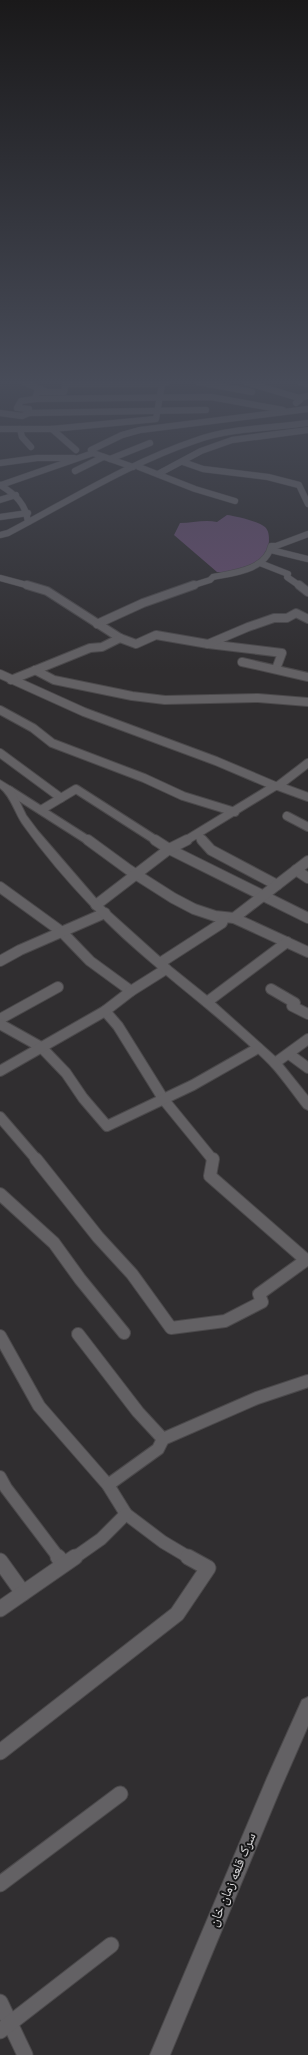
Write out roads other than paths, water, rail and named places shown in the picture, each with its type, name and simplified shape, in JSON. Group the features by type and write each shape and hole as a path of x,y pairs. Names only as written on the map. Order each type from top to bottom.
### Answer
{"street":[{"path":"0,485 21,478"},
{"path":"0,535 115,478"},
{"path":"168,478 195,489 235,501"},
{"path":"271,478 299,485 308,504"},
{"path":"0,485 16,495 28,513 28,522"},
{"path":"0,500 16,495"},
{"path":"0,517 28,513"},
{"path":"97,624 143,603 210,580 213,577 250,569 260,563 271,550 271,546 276,546 308,534"},
{"path":"271,550 304,558 308,554"},
{"path":"260,563 288,574 287,577 308,592"},
{"path":"0,578 47,591 74,610 120,638 136,644 156,635 208,644 282,653 276,669"},
{"path":"208,644 274,618 287,618 296,613 307,618"},
{"path":"11,680 90,648 102,647 120,638"},
{"path":"242,662 308,677"},
{"path":"35,670 54,680 132,696 165,700 258,698 308,702"},
{"path":"0,674 84,712 216,760 276,786 308,797"},
{"path":"0,710 33,728 52,743 144,778 183,796 235,812"},
{"path":"0,753 61,798"},
{"path":"0,961 20,950 62,932 100,909 135,875 169,849 198,835 276,786 308,763"},
{"path":"5,787 24,802 41,810 74,830 135,875 204,913 224,918 234,918 308,952"},
{"path":"5,787 21,815 100,909 275,1063 308,1105"},
{"path":"41,810 76,789 169,849 308,918"},
{"path":"287,816 308,827"},
{"path":"198,835 211,850 277,885"},
{"path":"234,918 308,861"},
{"path":"296,870 308,878"},
{"path":"0,888 62,932 90,961 131,991"},
{"path":"0,1071 106,1011 163,966 222,923 224,918"},
{"path":"207,1002 287,942"},
{"path":"0,1019 58,986"},
{"path":"271,989 295,1003 292,1006 308,1014"},
{"path":"0,1117 42,1165 98,1237 132,1274 171,1328 225,1321 262,1302 259,1294 306,1260 210,1176 213,1159 164,1100 118,1026 106,1011"},
{"path":"0,1024 41,1047 66,1074 83,1098 107,1126 164,1100 258,1048"},
{"path":"275,1063 308,1039"},
{"path":"289,1054 308,1068"},
{"path":"0,1194 54,1243 80,1279 124,1333"},
{"path":"78,1334 133,1406 163,1439"},
{"path":"0,1336 39,1406 108,1485 126,1514 163,1542 208,1568 177,1614 0,1752"},
{"path":"108,1485 158,1449 163,1439 257,1398 308,1381"},
{"path":"0,1477 6,1488 64,1564"},
{"path":"0,1609 101,1539 126,1514"},
{"path":"0,1561 23,1593"},
{"name":"سرک قلعه زمان خان","path":"160,2055 270,1792 308,1706"},
{"path":"0,1884 120,1794"},
{"path":"5,2026 111,1945"},
{"path":"0,2002 5,2026 25,2055"}]}
